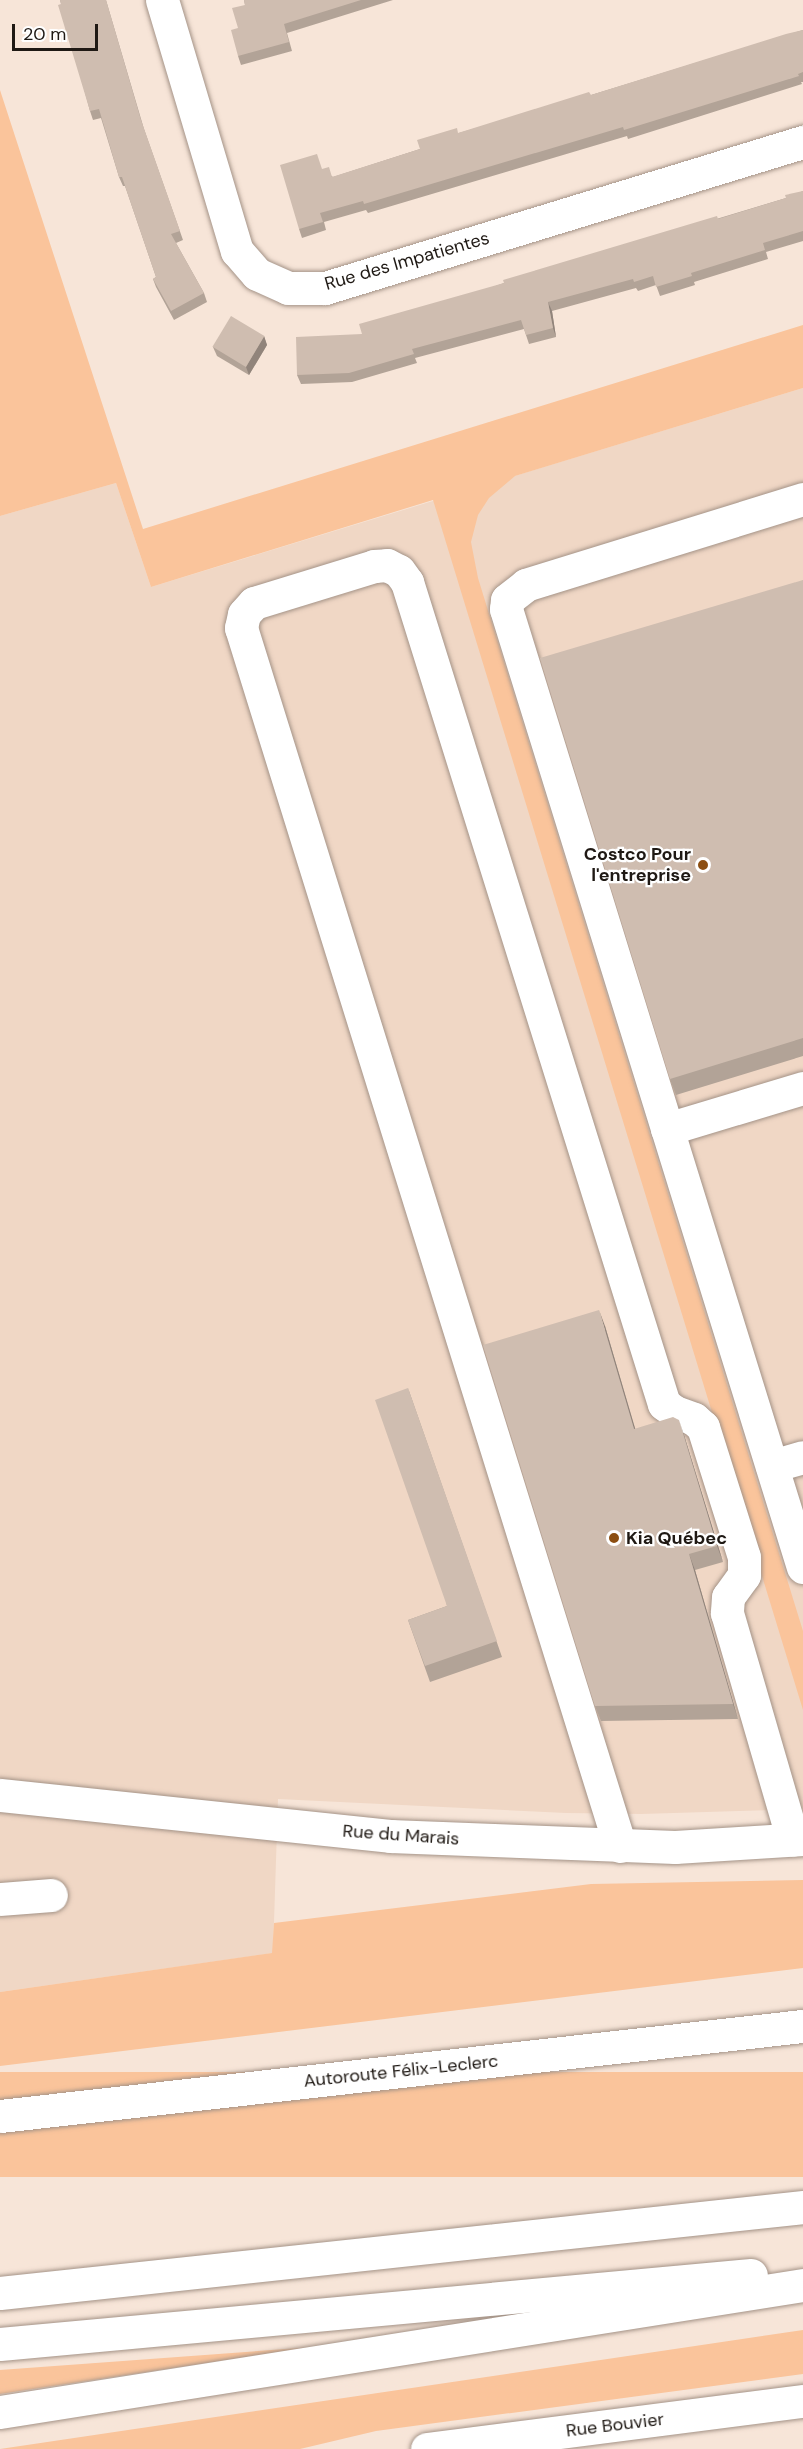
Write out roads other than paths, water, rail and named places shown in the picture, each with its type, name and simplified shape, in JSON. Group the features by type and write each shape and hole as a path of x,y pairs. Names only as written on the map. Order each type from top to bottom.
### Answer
{"main road":[{"name":"Rue des Impatientes","path":"162,0 237,251 257,274 288,288 325,288 803,142"},
{"path":"803,499 526,585 507,600 508,619 803,1567"},
{"path":"620,1846 241,628 244,614 254,603 374,566 387,565 399,571 407,582 664,1404 675,1412 694,1419 703,1427 744,1557 744,1575 728,1597 727,1613 798,1839"},
{"path":"667,1129 803,1088"},
{"path":"772,1466 803,1457"},
{"name":"Rue du Marais","path":"0,1798 390,1836 620,1846 675,1846 798,1839"},
{"path":"0,1899 51,1895"},
{"name":"Autoroute Félix-Leclerc","path":"0,2116 803,2026"},
{"path":"0,2293 803,2207"},
{"path":"0,2344 707,2277 803,2272"},
{"path":"0,2412 803,2285"},
{"name":"Rue Bouvier","path":"427,2449 803,2401"}],"place":[{"name":"Costco Pour l'entreprise","path":"703,865"},
{"name":"Kia Québec","path":"614,1538"}]}
